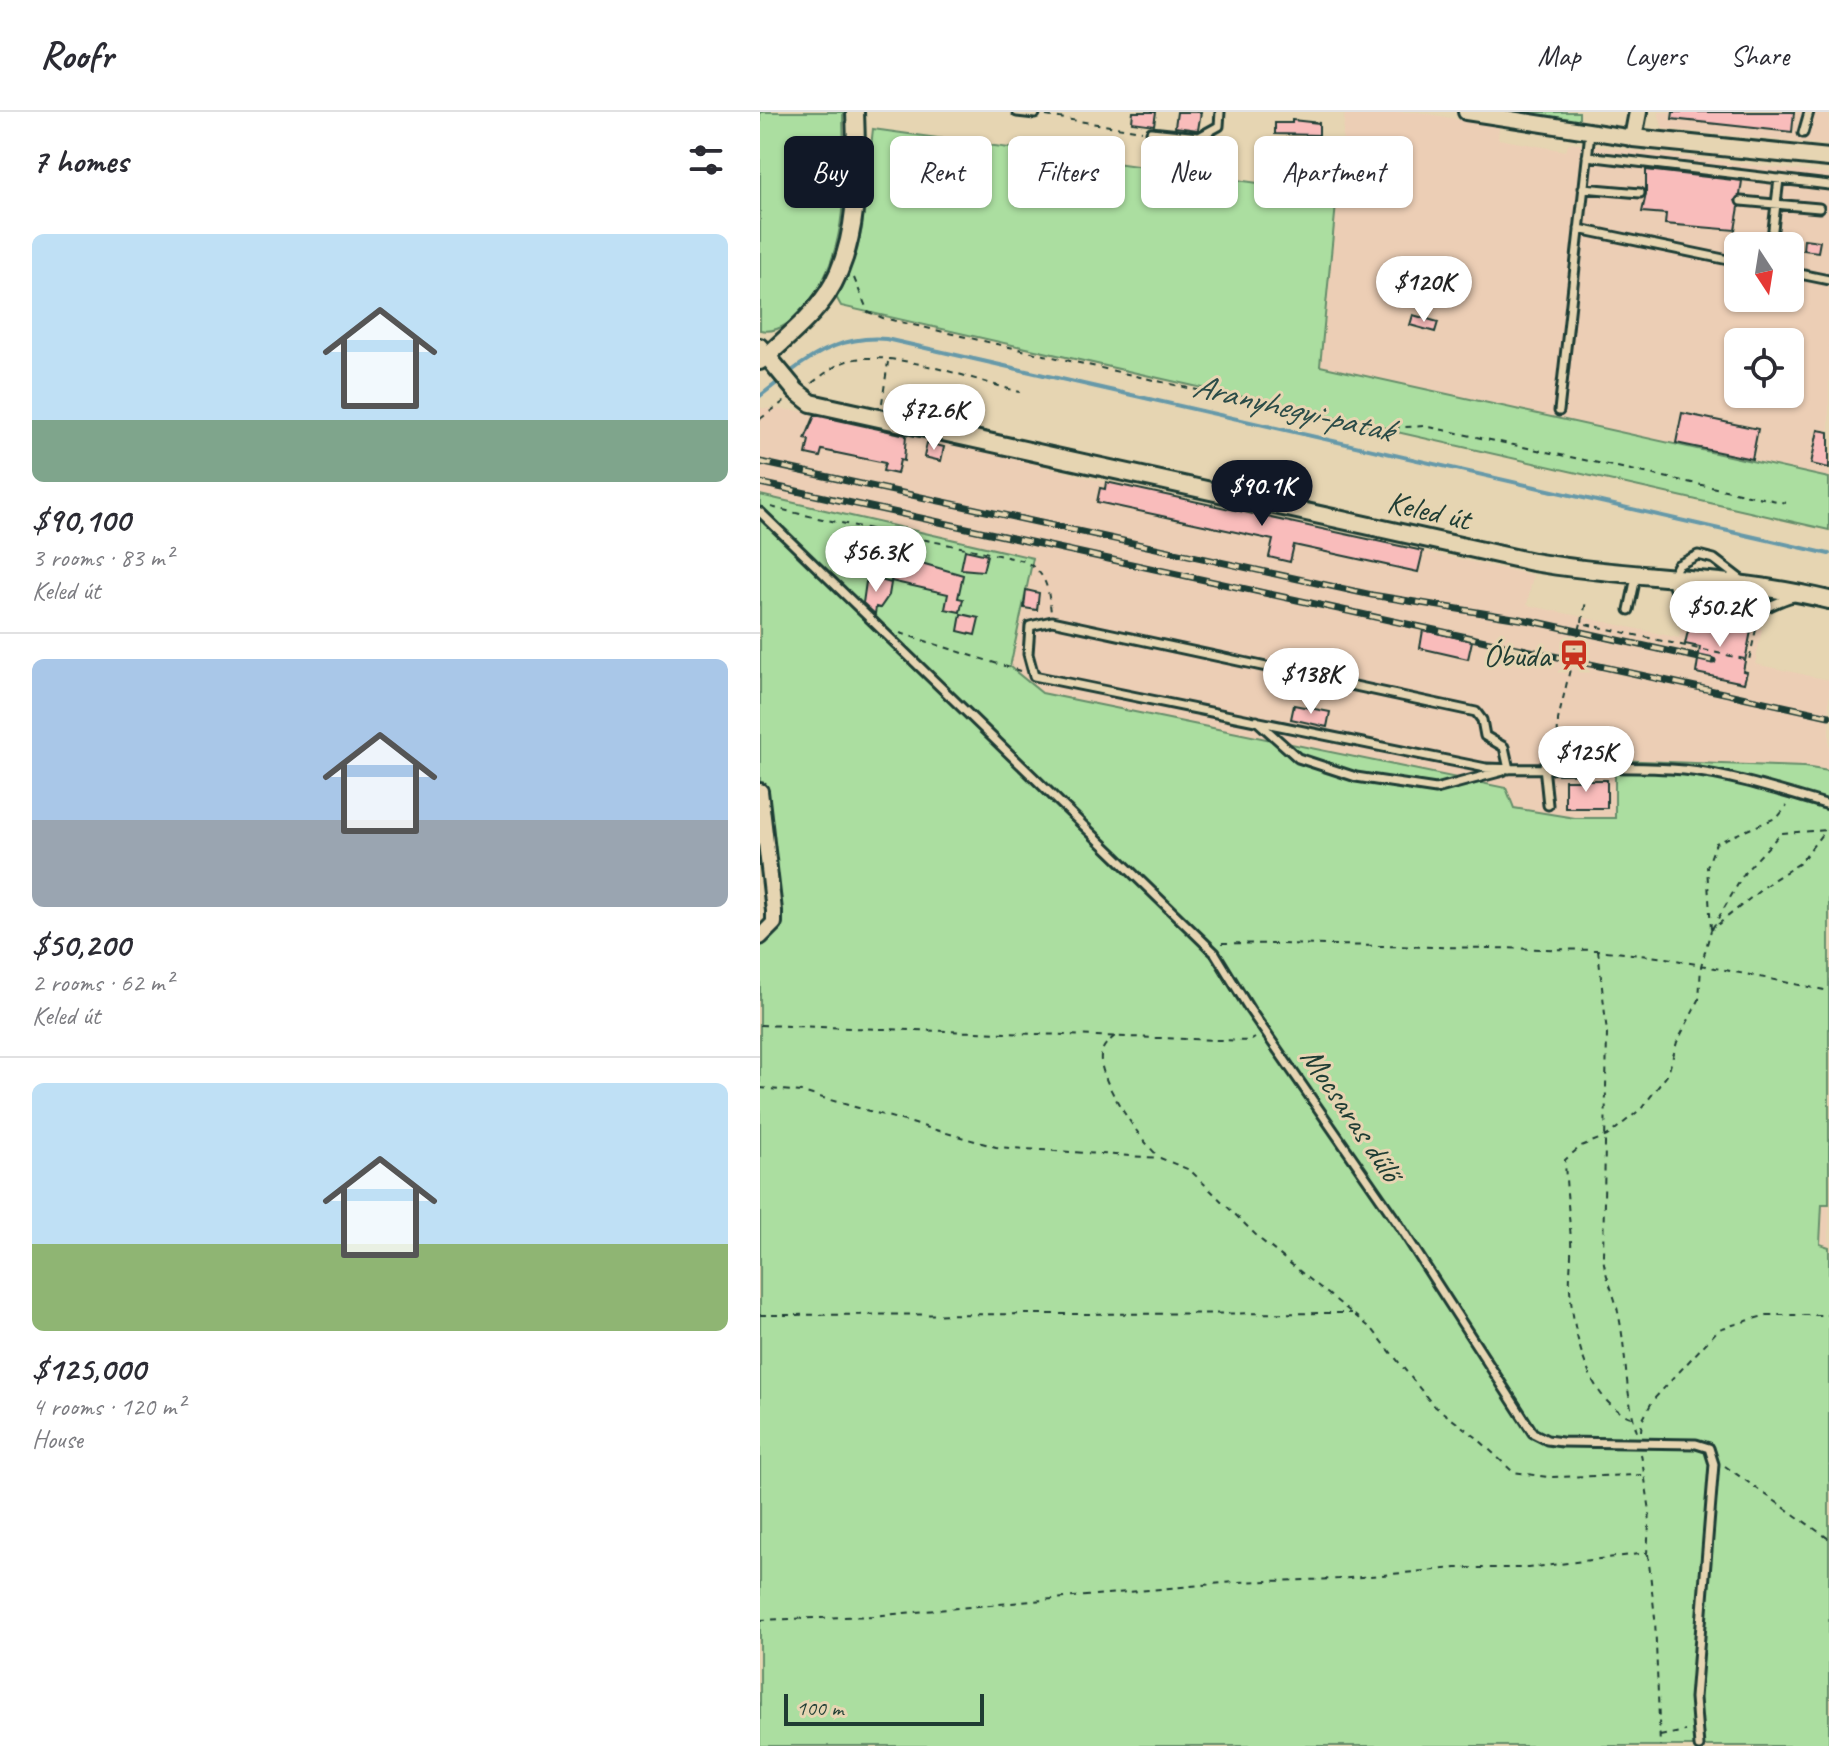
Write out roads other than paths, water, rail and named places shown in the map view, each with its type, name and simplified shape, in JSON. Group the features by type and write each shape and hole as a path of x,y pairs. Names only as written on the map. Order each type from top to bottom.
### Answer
{"street":[{"path":"766,358 824,298 845,255 855,196 855,112"},
{"path":"1466,112 1633,138 1829,158"},
{"path":"1633,138 1638,112"},
{"name":"Keled út","path":"766,358 816,405 875,419 1083,461 1533,562 1636,577 1749,584 1829,600"},
{"path":"760,791 774,923 760,937"}],"lane":[{"path":"1017,112 1035,114"},
{"path":"1151,132 1199,137 1219,126 1220,112"},
{"path":"1803,133 1809,112"},
{"path":"1559,411 1590,132"},
{"path":"1587,156 1829,185"},
{"path":"1773,232 1779,179"},
{"path":"1583,188 1640,193"},
{"path":"1741,201 1819,208"},
{"path":"1579,229 1724,259"},
{"path":"1804,275 1829,280"},
{"name":"Mocsaras dűlő","path":"760,512 837,590 1205,943 1399,1225 1533,1433 1547,1440 1706,1446 1713,1454 1695,1698 1699,1746"},
{"path":"1749,584 1714,559 1698,555 1678,565 1673,579 1674,594 1685,604 1735,617 1808,594"},
{"path":"1629,610 1636,577"},
{"path":"1509,769 1504,747 1485,736 1482,720 1476,712 1052,621 1030,626 1028,654 1034,676 1476,766 1509,769 1558,766 1685,770 1829,805"},
{"path":"1257,720 1285,749 1314,766 1379,782 1436,789 1471,782 1509,769"},
{"path":"1544,766 1548,805"}],"waterway":[{"name":"Aranyhegyi-patak","path":"789,373 834,346 859,340 886,339 1829,554"},
{"name":"Aranyhegyi-patak","path":"760,396 782,379"}],"railway":[{"path":"760,462 1372,595 1532,621 1713,661"},
{"path":"760,483 1829,716"}],"place":[{"name":"Óbuda","path":"1574,655"}]}
